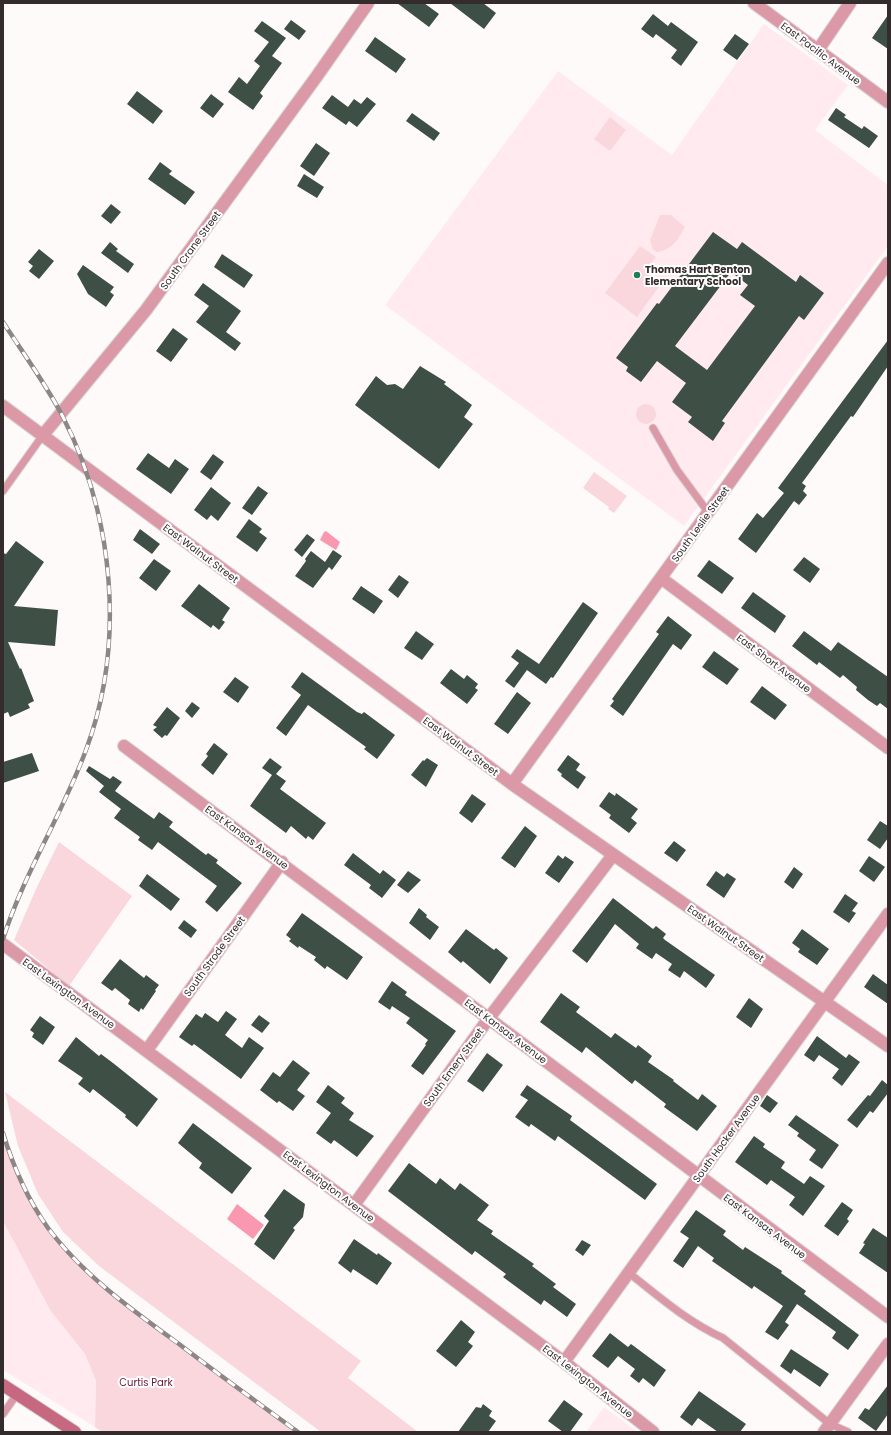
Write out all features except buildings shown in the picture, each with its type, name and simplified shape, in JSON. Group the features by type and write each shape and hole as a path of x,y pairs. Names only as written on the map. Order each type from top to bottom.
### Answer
{"main road":[{"path":"3,1385 75,1432"}],"street":[{"name":"South Crane Street","path":"43,435 146,310 317,76 368,3"},
{"name":"East Pacific Avenue","path":"754,3 888,102"},
{"path":"818,50 850,3"},
{"name":"South Leslie Street","path":"512,784 888,263"},
{"name":"East Walnut Street","path":"3,406 512,784 888,1046"},
{"name":"East Short Avenue","path":"661,578 888,748"},
{"name":"East Kansas Avenue","path":"124,746 282,862 698,1176 888,1317"},
{"name":"South Emery Street","path":"354,1205 489,1018 613,855"},
{"name":"South Strode Street","path":"146,1050 282,862"},
{"name":"South Hocker Avenue","path":"564,1362 888,914"},
{"name":"East Lexington Avenue","path":"3,944 564,1362 653,1432"},
{"path":"827,1428 888,1344"}],"lane":[{"path":"653,428 677,470 708,512"},
{"name":"South Crane Street","path":"3,491 43,435"},
{"path":"629,1273 685,1317 704,1329 723,1338 827,1428 848,1432"},
{"path":"3,1414 17,1394"}],"shaded area":[{"name":"Thomas Hart Benton Elementary School","path":"764,24 848,85 815,130 888,185 888,246 684,526 385,305 558,71 672,155"},
{"path":"326,531 340,542 336,550 320,540"},
{"path":"237,1204 264,1225 253,1239 227,1219"},
{"path":"3,1221 50,1310 85,1354 96,1381 95,1427 3,1370"},
{"path":"604,1407 638,1432 586,1432"}],"green space":[{"path":"610,117 626,130 610,151 594,139"},
{"path":"660,215 671,215 685,227 671,247 657,252 653,250 650,240"},
{"path":"640,246 656,257 645,272 661,284 637,317 605,293"},
{"path":"646,404 653,407 656,414 653,421 646,424 639,421 636,414 639,407"},
{"path":"594,472 627,496 614,513 608,509 609,507 583,488"},
{"path":"59,842 132,896 69,986 14,940 36,889"},
{"path":"5,1092 361,1361 348,1378 418,1432 321,1432 99,1266 63,1232 38,1194 18,1146"},
{"name":"Curtis Park","path":"3,1133 16,1170 34,1206 49,1229 76,1260 106,1289 294,1432 102,1432 95,1427 96,1381 85,1354 50,1310 3,1221"}],"railway":[{"path":"3,322 55,403 80,454 93,495 103,537 108,580 110,624 106,667 99,709 86,750 66,798 21,891 3,939"},
{"path":"3,1133 16,1170 34,1206 48,1228 77,1261 126,1305 298,1432"}],"place":[{"name":"Thomas Hart Benton Elementary School","path":"637,275"}]}
